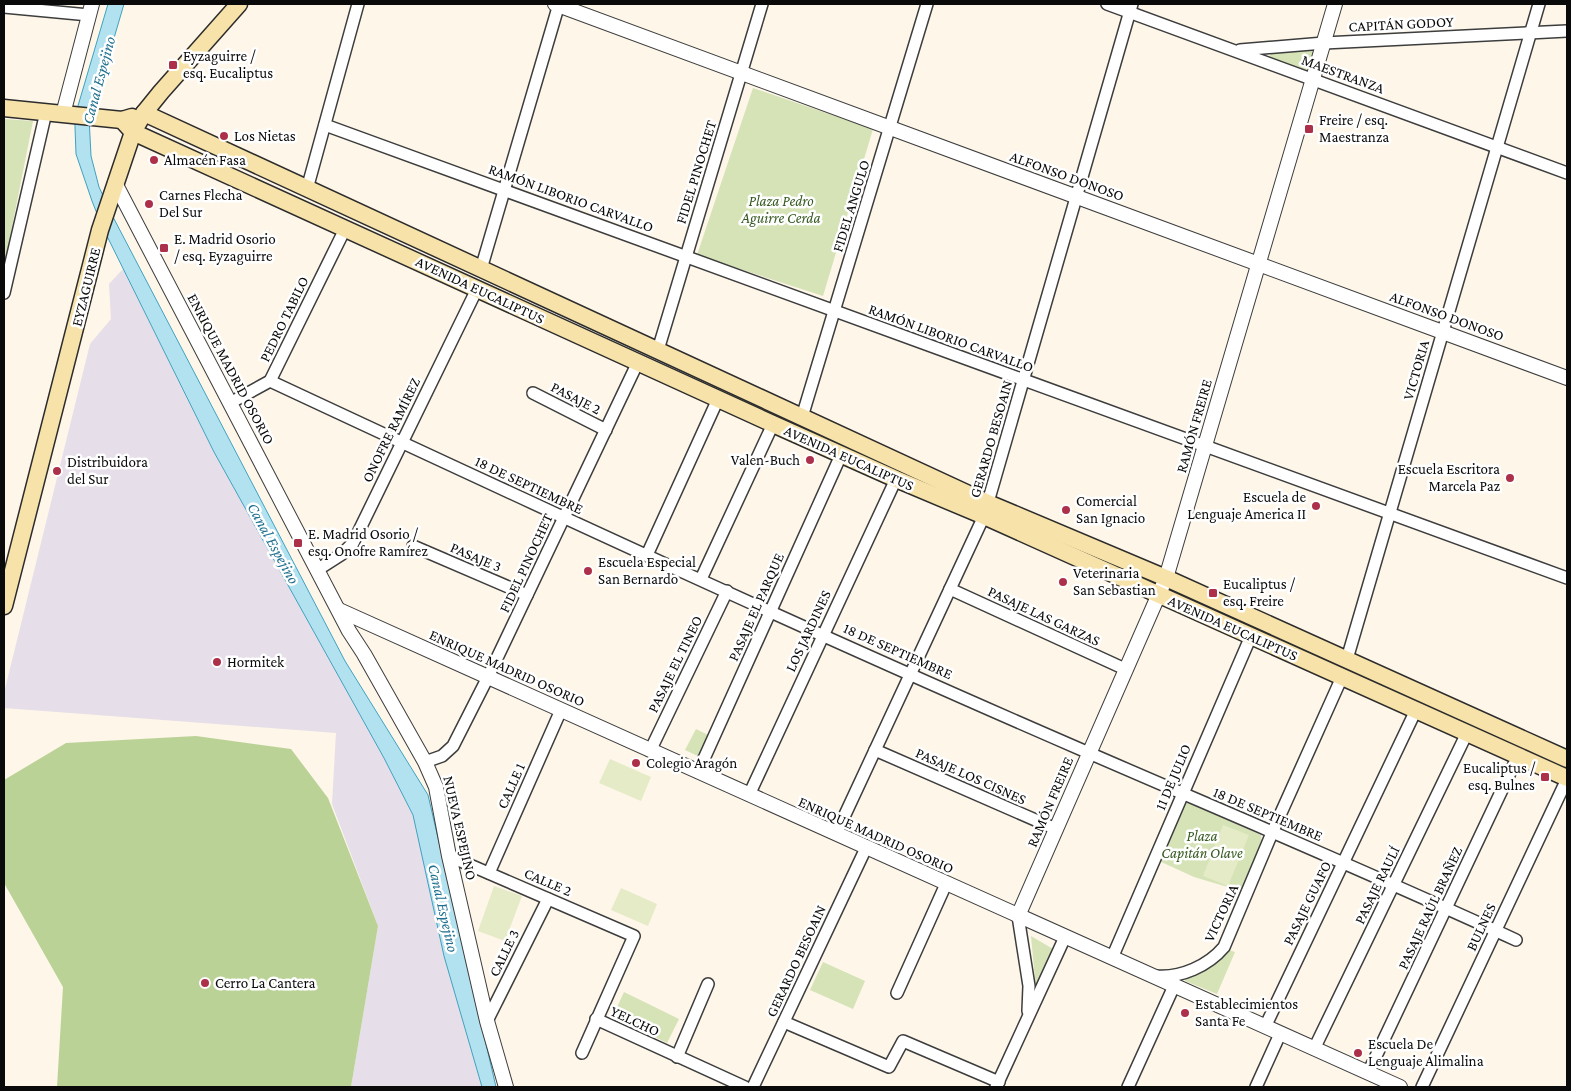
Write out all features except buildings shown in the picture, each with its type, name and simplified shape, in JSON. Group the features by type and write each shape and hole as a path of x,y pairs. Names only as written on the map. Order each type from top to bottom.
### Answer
{"main road":[{"path":"4,108 102,118 127,126 144,113 228,10 239,4"},
{"name":"AVENIDA EUCALIPTUS","path":"144,113 802,417 1158,594 1567,778"},
{"name":"AVENIDA EUCALIPTUS","path":"127,126 345,229 841,455 896,479 986,510 1166,578 1567,759"},
{"name":"EYZAGUIRRE","path":"4,606 100,230 113,190 127,126"},
{"path":"1387,698 1388,687 1394,680"}],"street":[{"path":"307,189 358,4"},
{"path":"481,269 557,4"},
{"name":"ALFONSO DONOSO","path":"557,4 1567,378"},
{"name":"FIDEL PINOCHET","path":"658,350 762,4"},
{"name":"FIDEL ANGULO","path":"802,417 927,4"},
{"name":"MAESTRANZA","path":"1107,4 1130,8 1236,51 1567,173"},
{"name":"RAMÓN FREIRE","path":"1018,916 1166,578 1335,4"},
{"name":"VICTORIA","path":"1348,659 1539,4"},
{"path":"4,7 91,9 67,114"},
{"name":"GERARDO BESOAIN","path":"836,834 986,510 1130,8"},
{"name":"CAPITÁN GODOY","path":"1236,51 1324,43 1567,31"},
{"path":"4,293 46,112"},
{"name":"RAMÓN LIBORIO CARVALLO","path":"325,124 834,312 1567,578"},
{"name":"ENRIQUE MADRID OSORIO","path":"113,190 230,403 317,570"},
{"name":"PEDRO TABILO","path":"230,403 270,381 345,229"},
{"name":"ONOFRE RAMÍREZ","path":"317,570 342,554 353,543 477,289"},
{"name":"FIDEL PINOCHET","path":"426,762 442,756 453,746 488,677 638,362"},
{"name":"18 DE SEPTIEMBRE","path":"270,381 564,518 911,674 1272,833 1394,884 1516,940"},
{"name":"PASAJE 2","path":"533,393 606,430"},
{"path":"647,555 718,399"},
{"path":"701,579 773,424"},
{"name":"PASAJE EL PARQUE","path":"698,772 841,455"},
{"name":"LOS JARDINES","path":"749,795 896,479"},
{"name":"PASAJE 3","path":"413,546 527,595"},
{"name":"NUEVA ESPEJINO","path":"317,570 355,641 426,762 436,787 449,856 487,1021 506,1087"},
{"name":"PASAJE LAS GARZAS","path":"950,589 1125,669"},
{"name":"PASAJE EL TINEO","path":"650,751 727,591"},
{"name":"ENRIQUE MADRID OSORIO","path":"339,610 1395,1086"},
{"path":"360,620 364,654"},
{"name":"11 DE JULIO","path":"1112,958 1251,636"},
{"name":"VICTORIA","path":"1147,974 1157,977 1181,973 1203,965 1218,954 1229,935 1272,833 1342,677"},
{"name":"CALLE 1","path":"489,873 561,710"},
{"name":"PASAJE GUAFO","path":"1264,1027 1416,710"},
{"name":"PASAJE RAULÍ","path":"1314,1049 1467,733"},
{"name":"PASAJE LOS CISNES","path":"875,750 1056,829"},
{"name":"PASAJE RAÚL BRAÑEZ","path":"1368,1073 1518,756"},
{"name":"BULNES","path":"1422,1087 1567,778"},
{"name":"GERARDO BESOAIN","path":"753,1087 866,848"},
{"name":"CALLE 2","path":"449,856 634,936"},
{"path":"897,994 946,884"},
{"name":"CALLE 3","path":"487,1021 548,898"},
{"path":"1018,916 1028,986 1028,1017"},
{"name":"YELCHO","path":"634,936 596,1020 745,1087"},
{"path":"784,1022 889,1067 904,1041 998,1084 1065,937"},
{"path":"677,1057 708,984"},
{"path":"1128,1087 1174,986"},
{"path":"582,1053 596,1020"},
{"path":"1256,1087 1280,1034"}],"shaded area":[{"path":"123,269 214,452 384,758 413,815 444,956 482,1087 351,1087 378,926 332,804 336,733 4,708 4,693 90,344 111,319 109,284"}],"green space":[{"path":"1312,48 1316,52 1311,68 1306,72 1269,57 1271,53"},
{"name":"Plaza Pedro Aguirre Cerda","path":"753,88 873,129 823,296 697,255"},
{"path":"4,119 33,121 4,267"},
{"path":"696,729 710,736 700,757 685,750"},
{"path":"196,736 291,749 328,798 378,926 351,1087 57,1087 63,987 4,883 4,780 66,743"},
{"path":"610,759 651,777 641,801 599,783"},
{"name":"Plaza Capitán Olave","path":"1183,803 1191,803 1261,835 1262,842 1241,891 1194,877 1157,860"},
{"path":"1223,825 1249,835 1228,886 1203,876"},
{"path":"494,886 522,896 505,941 478,931"},
{"path":"621,888 657,904 648,926 611,910"},
{"path":"1031,936 1053,949 1036,989"},
{"path":"1229,950 1235,952 1217,994 1185,981 1186,977 1214,965"},
{"path":"823,962 865,981 853,1009 810,990"},
{"path":"624,992 679,1019 667,1043 613,1016"}],"water":[{"name":"Canal Espejino","path":"108,4 124,4 95,103 89,117 91,156 99,187 345,661 428,795 496,1087 482,1087 444,956 413,815 384,758 214,452 102,226 92,201 76,154 75,116"}],"place":[{"name":"Eyzaguirre / esq. Eucaliptus","path":"173,65"},
{"name":"Freire / esq. Maestranza","path":"1309,129"},
{"name":"Los Nietas","path":"224,136"},
{"name":"Almacén Fasa","path":"154,160"},
{"name":"Carnes Flecha Del Sur","path":"149,204"},
{"name":"E. Madrid Osorio / esq. Eyzaguirre","path":"164,248"},
{"name":"Valen-Buch","path":"810,460"},
{"name":"Distribuidora del Sur","path":"57,471"},
{"name":"Escuela Escritora Marcela Paz","path":"1510,478"},
{"name":"Escuela de Lenguaje America II","path":"1316,506"},
{"name":"Comercial San Ignacio","path":"1066,510"},
{"name":"E. Madrid Osorio / esq. Onofre Ramírez","path":"298,543"},
{"name":"Escuela Especial San Bernardo","path":"588,571"},
{"name":"Veterinaria San Sebastian","path":"1063,582"},
{"name":"Eucaliptus / esq. Freire","path":"1213,593"},
{"name":"Hormitek","path":"217,662"},
{"name":"Colegio Aragón","path":"636,763"},
{"name":"Eucaliptus / esq. Bulnes","path":"1545,777"},
{"name":"Cerro La Cantera","path":"205,983"},
{"name":"Establecimientos Santa Fe","path":"1185,1013"},
{"name":"Escuela De Lenguaje Alimalina","path":"1358,1053"}]}
